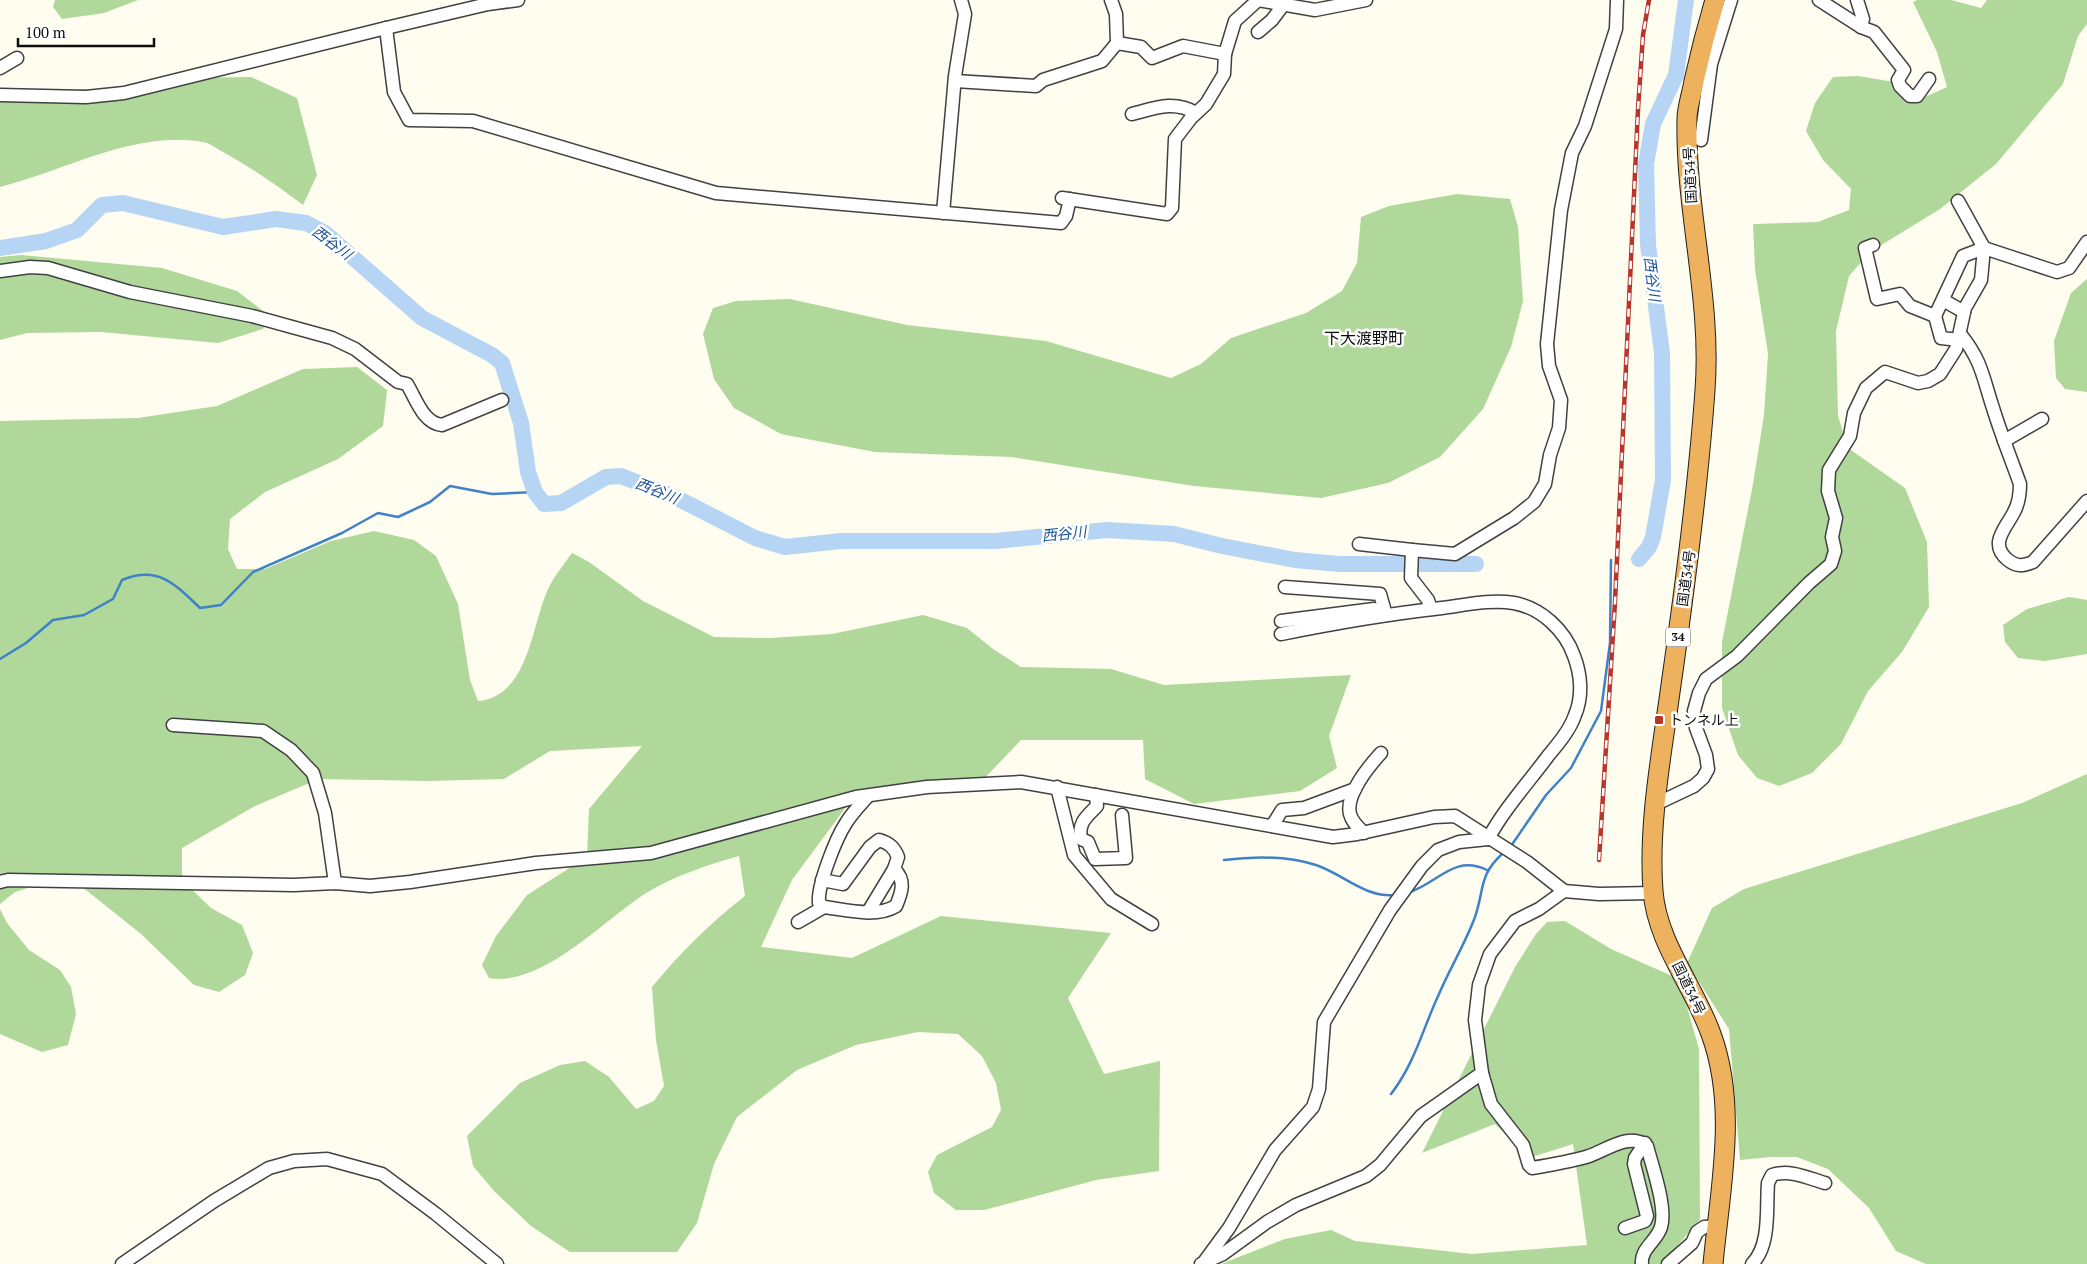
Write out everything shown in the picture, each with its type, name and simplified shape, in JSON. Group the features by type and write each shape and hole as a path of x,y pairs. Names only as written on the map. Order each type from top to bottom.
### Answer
{"highway":[{"name":"国道34号","path":"1713,1264 1726,1123 1722,1073 1704,1017 1665,940 1653,894 1652,831 1695,514 1706,384 1702,283 1689,196 1687,116 1704,34 1715,0"}],"street":[{"path":"2,93 86,97 124,93 386,28 488,4 518,0"},
{"path":"943,213 955,81 966,14 961,0"},
{"path":"955,81 1036,86 1042,80 1102,61 1117,42 1116,14 1111,0"},
{"path":"386,28 394,92 409,120 473,121 716,193 1060,223 1066,216 1066,199 1167,214 1172,208 1175,139 1196,113 1206,104 1224,74 1225,54 1235,21 1258,0 1284,4 1304,3 1315,10 1366,0"},
{"path":"1359,544 1412,552 1455,554 1514,518 1534,502 1545,484 1550,455 1559,428 1562,400 1548,366 1547,344 1561,210 1572,153 1585,126 1616,29 1617,0"},
{"path":"1701,140 1711,64 1732,0"},
{"path":"1819,0 1861,27 1874,32 1904,70 1898,80 1900,86 1910,96 1917,96 1929,79"},
{"path":"1857,0 1863,20 1861,27"},
{"path":"1258,32 1272,20 1284,4"},
{"path":"1117,42 1141,47 1152,58 1183,46 1225,54"},
{"path":"0,68 17,58"},
{"path":"1132,114 1171,104 1185,107 1196,113"},
{"path":"1656,804 1694,786 1703,778 1708,769 1706,755 1696,728 1694,712 1698,693 1706,679 1737,656 1808,583 1831,564 1834,551 1832,537 1836,518 1828,491 1830,470 1850,436 1854,413 1866,388 1885,372 1918,383 1928,381 1940,374 1950,360 1960,338 1964,312 1981,280 1984,248 1958,201"},
{"path":"2087,242 2069,268 2057,272 1984,248 1963,256 1935,316 1941,338 1960,338 1970,347 1982,367 2004,441 2020,484 2020,497 2015,511 1998,537 1998,548 2004,556 2014,564 2022,566 2033,562 2087,501"},
{"path":"1865,248 1877,299 1900,294 1910,306 1935,316"},
{"path":"0,271 30,266 48,268 130,292 252,316 332,338 355,349 398,382 407,384 428,420 435,425 442,425 502,400"},
{"path":"1942,300 1964,312"},
{"path":"2004,441 2042,419"},
{"path":"1412,552 1411,578 1428,600 1431,609"},
{"path":"1285,587 1380,594 1385,611"},
{"path":"1281,621 1484,603 1514,603 1539,613 1558,627 1571,645 1578,668 1580,692 1575,715 1560,740 1497,823 1488,839"},
{"path":"1281,634 1385,611"},
{"path":"173,726 263,731 291,750 312,772 325,814 335,883"},
{"path":"1364,832 1350,815 1349,806 1355,789 1367,769 1381,753"},
{"path":"0,882 8,880 378,885 536,863 651,853 825,804 926,786 1021,782 1333,837 1434,817 1456,816 1488,839 1527,862 1564,891 1599,894 1653,894"},
{"path":"1056,787 1074,855 1111,899 1152,924"},
{"path":"1272,826 1282,810 1304,808 1355,789"},
{"path":"1096,795 1097,806 1083,819 1079,828 1082,838 1088,842 1095,859 1126,858 1122,815"},
{"path":"824,908 819,903 818,895 822,880 846,823 868,796"},
{"path":"1202,1263 1229,1228 1274,1150 1313,1107 1319,1089 1324,1022 1390,910 1422,866 1438,850 1459,842 1488,839"},
{"path":"822,880 843,884 870,847 879,840 887,842 895,850 898,857 875,913"},
{"path":"798,922 824,908 875,913 889,910 896,906 899,900 902,884 899,874 894,869"},
{"path":"1564,891 1539,909 1515,921 1490,954 1479,985 1475,1020 1482,1073 1491,1104 1523,1145 1529,1166 1532,1168 1588,1156 1616,1143 1637,1141 1645,1143"},
{"path":"1202,1263 1223,1254 1267,1222 1296,1205 1366,1176 1380,1165 1420,1116 1482,1073"},
{"path":"1625,1228 1645,1221 1647,1216 1634,1164 1635,1158 1645,1143"},
{"path":"1642,1264 1644,1252 1656,1239 1662,1226 1662,1210 1645,1143"},
{"path":"122,1264 214,1201 269,1168 294,1161 327,1159 382,1174 436,1214 497,1264"},
{"path":"1752,1264 1760,1256 1764,1244 1768,1183 1772,1175 1781,1172 1792,1173 1825,1183"},
{"path":"1668,1264 1692,1243 1697,1232 1704,1228 1717,1226"}],"green space":[{"path":"55,0 138,0 104,13 62,19 53,7"},
{"path":"1917,0 1951,0 1981,8 1987,0 2087,0 2087,24 2078,36 2063,84 1996,164 1940,209 1870,252 1849,276 1836,331 1838,416 1848,448 1905,488 1927,542 1929,607 1902,652 1868,691 1841,744 1812,773 1779,786 1757,778 1738,755 1722,708 1722,642 1753,484 1764,415 1768,354 1755,269 1753,224 1818,222 1849,210 1851,189 1823,160 1806,131 1815,103 1833,77 1858,76 1894,82 1914,102 1947,87 1937,52 1913,2"},
{"path":"251,77 297,98 317,175 303,205 264,177 211,145 203,142 177,140 151,142 126,147 0,187 0,91 103,89 180,78"},
{"path":"1457,194 1510,199 1518,227 1523,301 1511,347 1483,409 1440,457 1388,483 1321,498 1194,486 1011,457 875,452 781,434 734,408 714,379 703,334 713,308 736,301 790,299 907,325 1046,341 1171,378 1201,364 1231,338 1306,313 1342,291 1357,263 1361,217 1389,206"},
{"path":"21,255 162,268 237,291 270,316 263,329 218,343 101,332 27,333 0,340 0,257"},
{"path":"2087,279 2087,392 2065,389 2056,378 2054,341 2071,293"},
{"path":"357,367 387,390 383,426 338,459 265,492 230,519 228,549 237,569 265,569 331,541 374,531 414,540 436,556 458,604 470,680 478,701 496,696 509,686 519,672 527,655 550,585 572,553 589,562 643,601 714,637 770,638 832,634 923,615 967,628 993,649 1021,667 1111,669 1164,685 1351,675 1329,736 1337,768 1300,791 1194,804 1145,779 1143,740 1021,740 977,786 913,793 846,807 792,880 761,947 852,958 941,916 1111,933 1068,998 1104,1074 1160,1061 1159,1171 1096,1180 984,1210 956,1210 934,1193 928,1172 937,1155 992,1127 1001,1110 996,1083 982,1056 958,1034 918,1032 856,1045 797,1070 737,1117 714,1164 697,1223 677,1252 570,1252 531,1226 494,1191 473,1166 467,1136 520,1083 560,1065 585,1061 609,1077 636,1109 654,1101 664,1086 656,1040 652,987 696,939 745,896 739,856 714,863 689,872 643,895 590,936 550,963 529,973 509,978 489,978 482,965 496,936 527,895 587,857 589,809 642,746 550,751 504,779 428,781 319,779 255,806 182,848 182,880 211,908 242,925 253,953 245,975 219,992 194,985 141,934 81,886 51,881 15,892 0,904 0,421 138,418 217,406 303,369"},
{"path":"2069,597 2087,600 2087,654 2045,661 2018,658 2005,642 2003,625 2027,609"},
{"path":"2087,774 2087,1264 1926,1264 1896,1251 1869,1208 1828,1169 1797,1157 1740,1160 1729,1029 1687,963 1712,908 1744,889 2022,803"},
{"path":"0,909 7,923 29,950 60,970 71,987 76,1014 68,1045 42,1052 0,1034"},
{"path":"1565,921 1611,949 1679,979 1699,1049 1700,1219 1662,1264 1221,1264 1285,1239 1331,1230 1355,1241 1472,1254 1587,1245 1573,1144 1529,1158 1495,1124 1422,1153 1515,967 1536,934 1547,922"}],"waterway":[{"name":"西谷川","path":"1639,559 1649,547 1653,537 1663,480 1662,353 1648,245 1646,164 1653,124 1676,75 1686,0"},
{"name":"西谷川","path":"0,248 46,241 77,230 102,205 123,203 223,227 276,219 306,223 325,233 422,318 492,355 502,363 521,423 528,472 535,492 544,504 561,503 606,477 621,476 677,498 755,538 785,547 841,541 996,541 1107,530 1174,534 1222,546 1295,560 1339,564 1476,564"},
{"path":"0,659 26,643 53,620 84,615 113,599 122,580 135,576 156,576 174,585 200,608 221,605 253,572 342,533 378,513 398,517 430,502 450,486 492,494 535,492"},
{"path":"1511,846 1546,795 1571,768 1601,711 1610,643 1611,560"},
{"path":"1391,1094 1413,1058 1443,984 1471,927 1483,883 1489,869 1503,853"},
{"path":"1224,860 1270,858 1305,862 1326,869 1374,893 1395,895"},
{"path":"1410,892 1447,872 1465,865 1487,870"}],"railway":[{"path":"1599,860 1615,602 1638,109 1643,35 1649,0"}],"place":[{"name":"トンネル上","path":"1659,720"}],"district":[{"name":"下大渡野町","path":"1364,338"}]}
